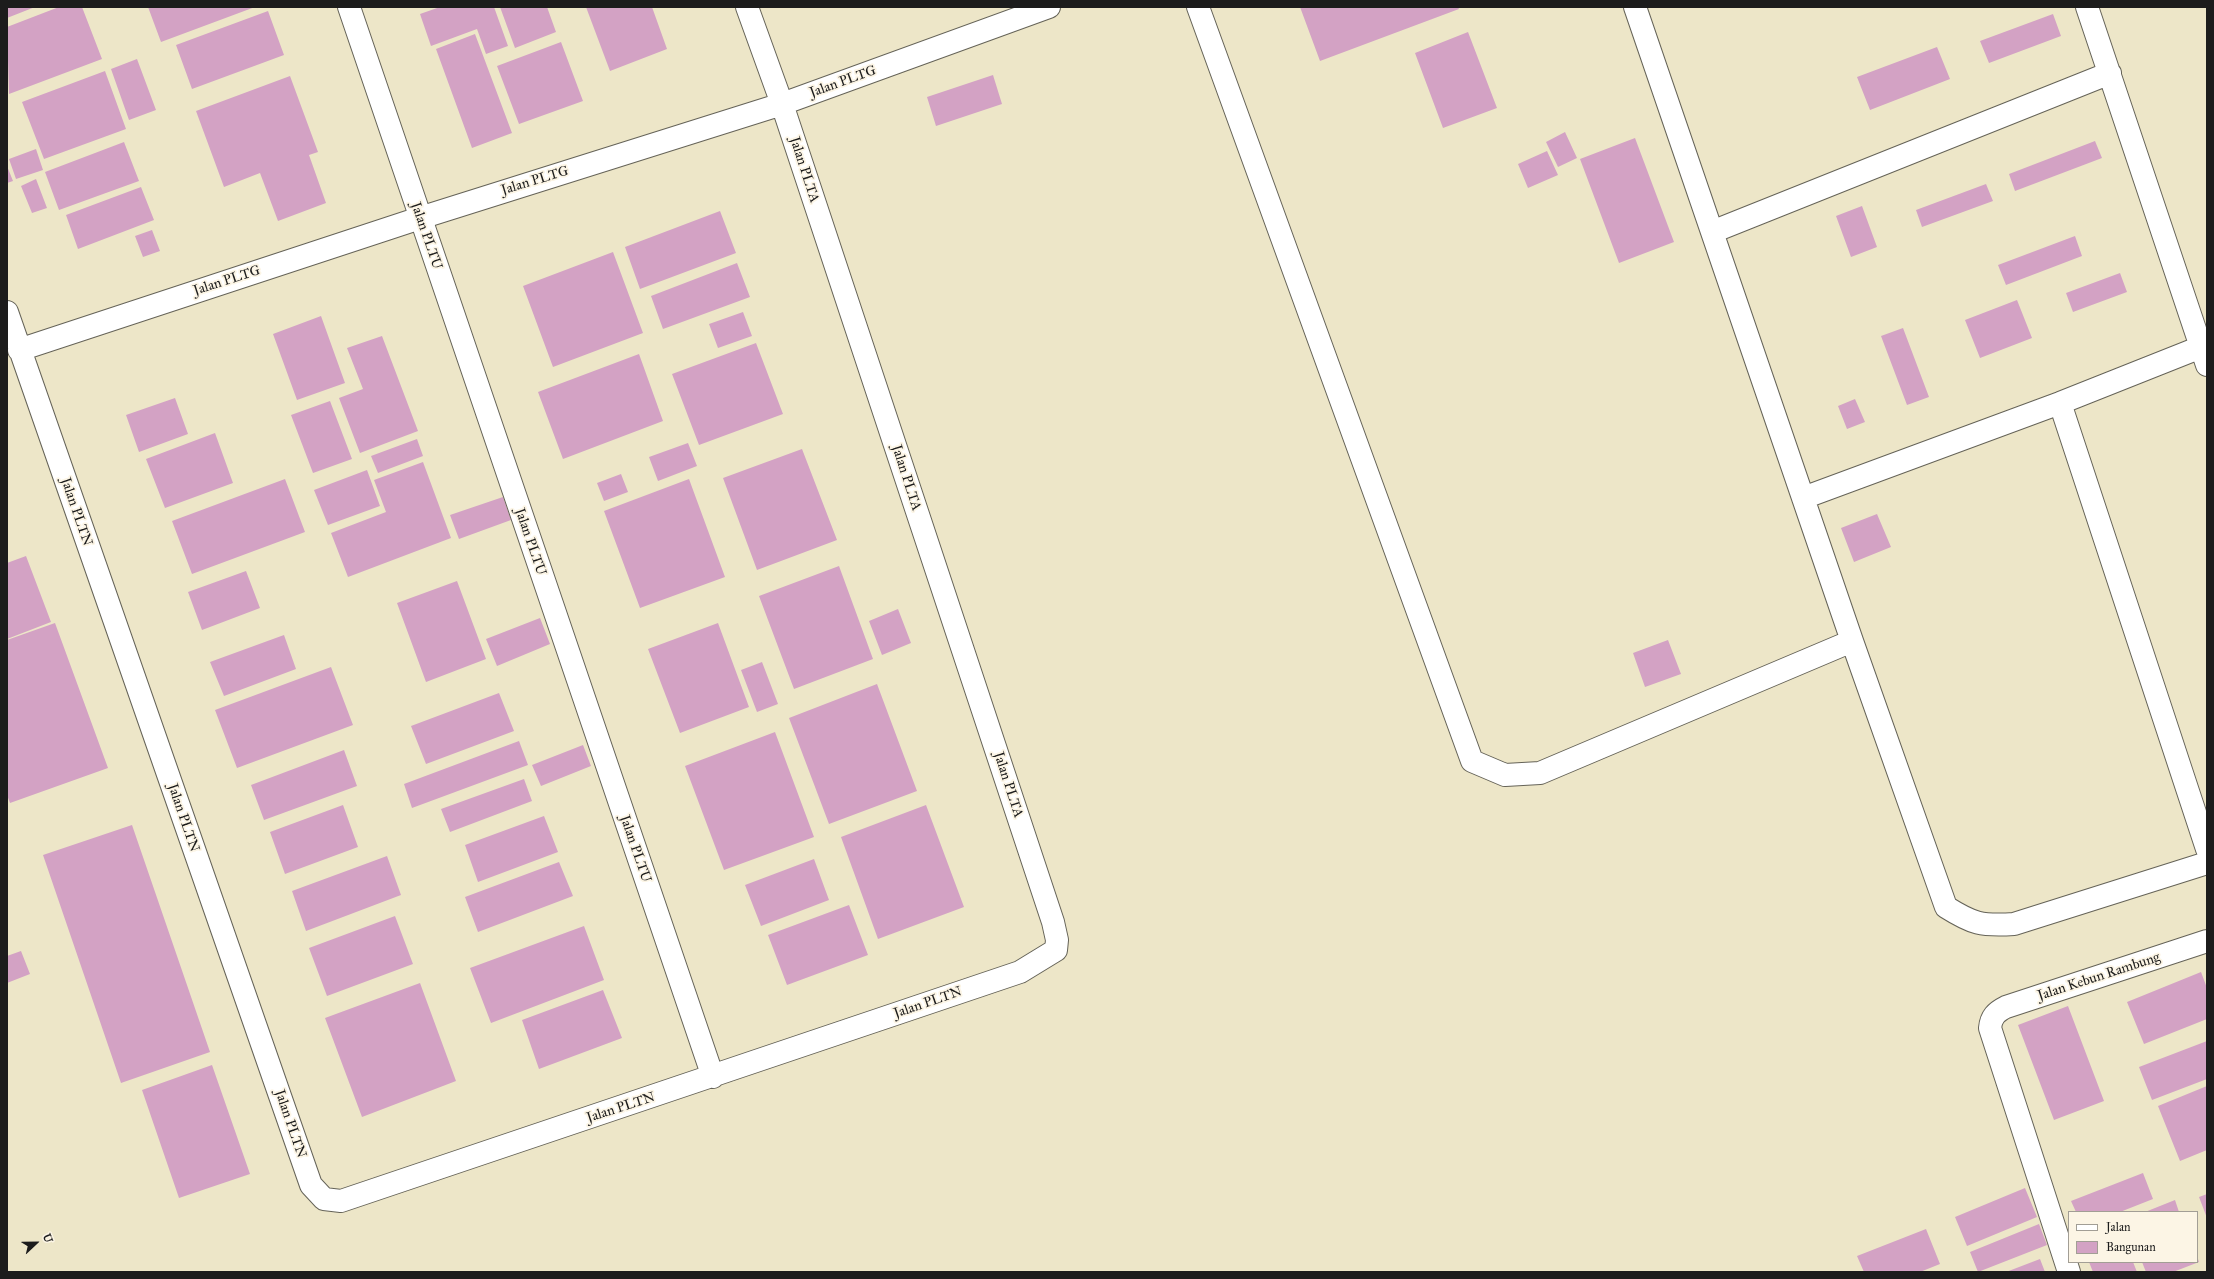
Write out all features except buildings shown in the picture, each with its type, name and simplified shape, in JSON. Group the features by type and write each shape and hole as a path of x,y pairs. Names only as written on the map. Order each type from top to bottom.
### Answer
{"street":[{"name":"Jalan PLTU","path":"349,7 713,1077"},
{"name":"Jalan PLTA","path":"747,7 782,104 1053,922 1057,940 1056,950"},
{"name":"Jalan PLTG","path":"19,350 420,218 782,104 1049,7"},
{"path":"1198,7 1472,761 1505,775 1540,774 1852,641"},
{"path":"1635,7 1852,641 1946,907 1970,922 1994,925 2014,924 2207,863"},
{"path":"1803,498 2060,403 2204,356 2087,7"},
{"path":"1712,232 2110,73"},
{"name":"Jalan PLTN","path":"7,312 311,1185 324,1199 341,1201 713,1077 1020,972 1056,950"},
{"path":"2060,403 2207,849"},
{"name":"Jalan Kebun Rambung","path":"2070,1272 1990,1028 1993,1017 2006,1007 2207,941"}]}
